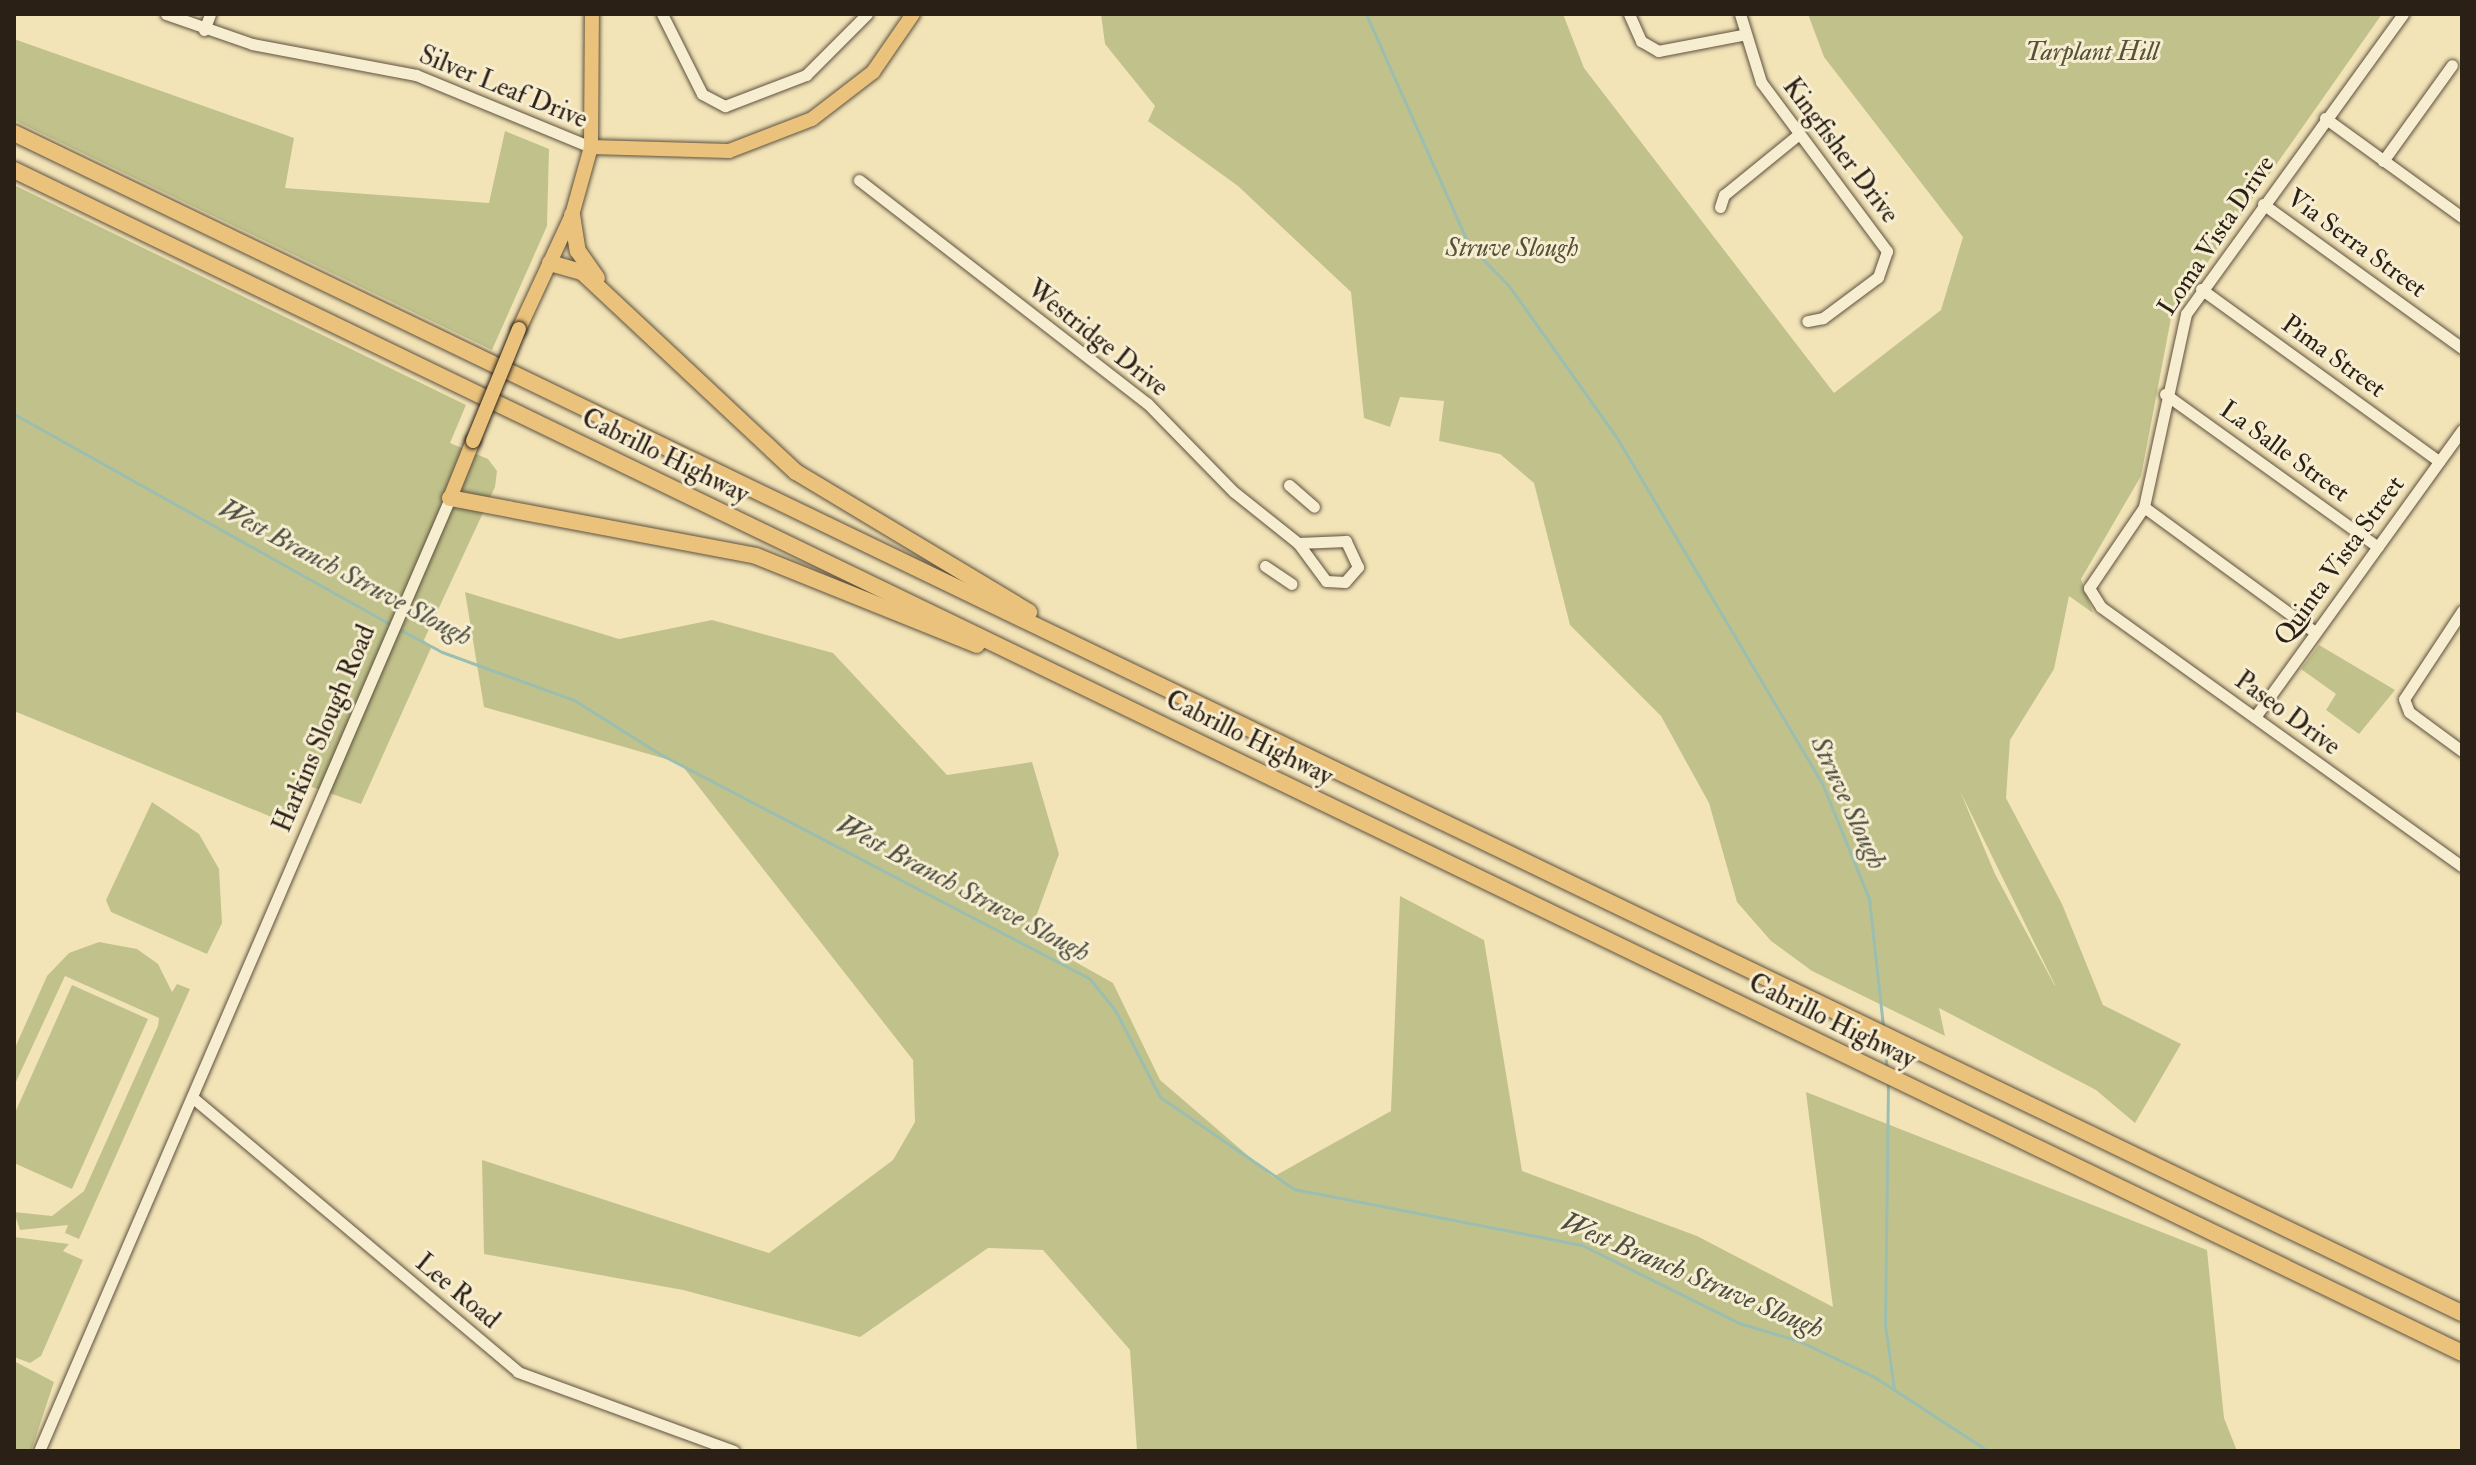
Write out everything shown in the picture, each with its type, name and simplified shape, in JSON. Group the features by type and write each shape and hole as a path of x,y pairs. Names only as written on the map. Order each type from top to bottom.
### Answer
{"highway":[{"name":"Cabrillo Highway","path":"14,133 2462,1313"},
{"name":"Cabrillo Highway","path":"14,170 2462,1353"},
{"path":"572,215 578,251 590,269 685,367"},
{"path":"550,263 582,272 796,472 1094,654"},
{"path":"450,498 756,556 1036,663"}],"main road":[{"path":"591,147 729,151 812,119 873,72 913,14"},
{"name":"Harkins Slough Road","path":"450,498 519,329 572,215 591,147 588,16"}],"street":[{"name":"Silver Leaf Drive","path":"166,14 204,30 416,75 591,147"},
{"path":"204,30 210,14"},
{"path":"662,14 702,94 725,106 806,75 867,14"},
{"path":"1629,14 1644,45 1658,51 1742,35"},
{"name":"Kingfisher Drive","path":"1740,14 1742,35 1761,82 1888,258 1878,277 1823,318 1807,321"},
{"name":"Loma Vista Drive","path":"2091,594 2093,576 2144,507 2181,322 2201,289 2403,14"},
{"path":"2383,161 2452,65"},
{"path":"2325,118 2462,216"},
{"path":"1720,207 1724,195 1799,134"},
{"name":"Westridge Drive","path":"859,180 1147,403 1234,492 1298,543 1326,581 1345,582 1358,567 1346,541 1298,543"},
{"name":"Via Serra Street","path":"2263,204 2462,348"},
{"name":"Pima Street","path":"2201,289 2439,461"},
{"name":"La Salle Street","path":"2165,394 2378,547"},
{"name":"Quinta Vista Street","path":"2255,717 2462,430"},
{"path":"1289,485 1314,507"},
{"name":"Harkins Slough Road","path":"39,1451 450,498"},
{"path":"2144,507 2315,632"},
{"path":"1265,566 1292,584"},
{"name":"Paseo Drive","path":"2091,594 2462,866"},
{"path":"2462,611 2404,699 2409,712 2462,751"},
{"path":"2451,626 2462,633"},
{"name":"Lee Road","path":"192,1097 518,1372 734,1451"}],"green space":[{"name":"Struve Slough","path":"1101,14 1563,14 1584,68 1834,393 1941,310 1963,237 1824,57 1808,14 2382,14 2172,313 2141,476 2081,579 2093,613 2069,596 2054,669 2010,740 2006,798 2062,904 2103,1005 2181,1044 2135,1123 2096,1090 1939,1008 1945,1036 1812,971 1771,941 1737,902 1709,803 1661,716 1570,625 1534,483 1500,454 1439,441 1444,401 1400,397 1390,427 1364,418 1351,292 1238,186 1148,121 1155,106 1105,44","holes":["1960,791 2055,986 1995,874"]},
{"path":"14,39 294,138 285,188 489,203 505,131 549,149 547,226 492,350 14,120"},
{"path":"14,185 466,405 450,443 488,459 497,471 495,487 424,640 431,648 361,804 309,786 286,823 14,711"},
{"name":"West Branch Struve Slough","path":"465,592 619,639 712,620 833,653 947,775 1032,762 1059,854 1033,925 1040,942 1113,983 1160,1080 1273,1177 1391,1111 1400,896 1484,940 1522,1171 1697,1236 1833,1307 1806,1092 2207,1250 2224,1418 2237,1451 1137,1451 1130,1350 1043,1250 988,1248 860,1337 683,1290 484,1254 482,1160 769,1253 893,1160 915,1122 913,1060 680,763 484,707"},
{"path":"2319,645 2395,690 2359,734 2326,710 2336,694 2301,669"},
{"path":"152,802 199,834 219,869 222,923 207,954 111,912 106,900"},
{"path":"99,942 137,949 158,964 172,992 177,984 190,989 79,1239 65,1233 68,1225 20,1230 14,1212 52,1216 84,1191 158,1026 159,1018 65,976 14,1086 14,1050 47,976 69,953"},
{"path":"72,985 148,1019 72,1189 14,1163 14,1115"},
{"path":"14,1237 69,1244 63,1251 83,1260 41,1356 30,1363 14,1357"},
{"path":"14,1361 54,1382 31,1451 14,1451"}],"waterway":[{"name":"Struve Slough","path":"1366,14 1469,245 1509,286 1617,438 1822,783 1869,899 1883,1026"},
{"name":"West Branch Struve Slough","path":"14,414 390,624"},
{"name":"West Branch Struve Slough","path":"397,628 442,652 574,700 660,754 1089,978 1115,1010 1160,1097 1294,1189 1582,1245 1739,1323 1799,1341 1873,1376 1988,1451"},
{"name":"Struve Slough","path":"1884,1042 1887,1070"},
{"name":"Struve Slough","path":"1888,1082 1885,1324 1894,1389"}],"park label":[{"name":"Tarplant Hill","path":"2092,53"}]}
